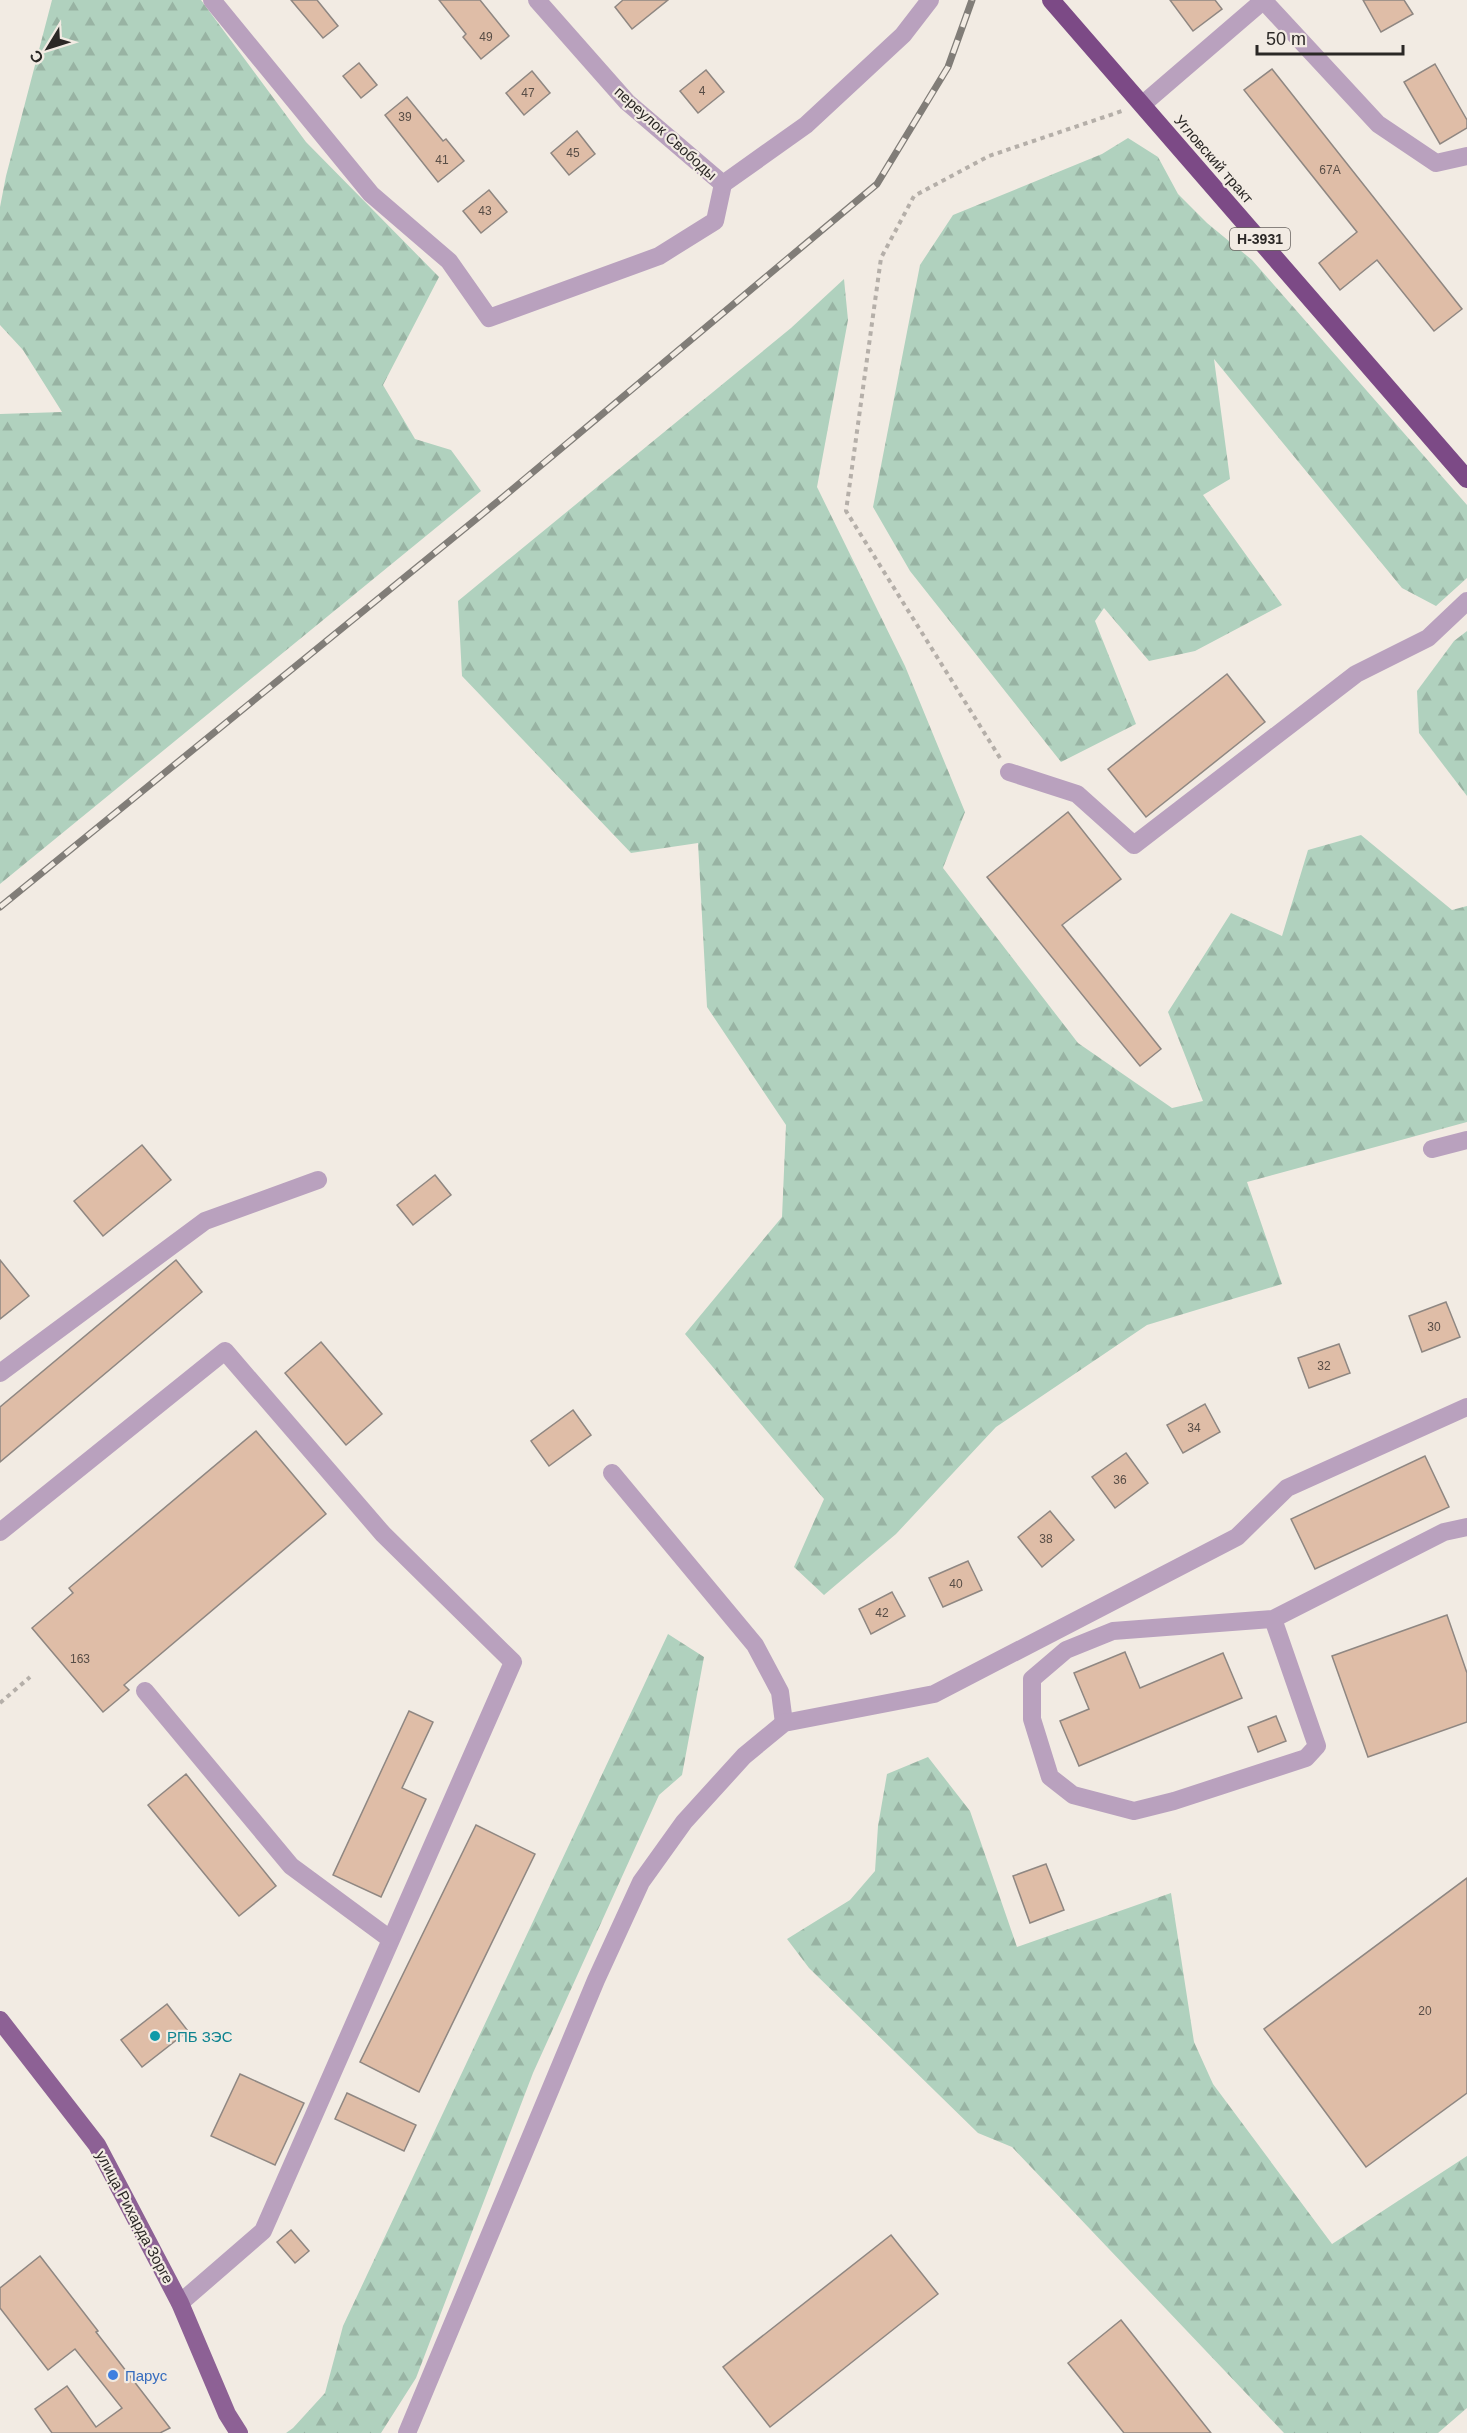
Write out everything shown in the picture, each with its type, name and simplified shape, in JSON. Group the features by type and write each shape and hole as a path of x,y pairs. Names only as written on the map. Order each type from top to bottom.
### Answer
{"highway":[{"name":"Угловский тракт","path":"1051,0 1467,479"}],"main road":[{"name":"улица Рихарда Зорге","path":"0,2020 97,2145 180,2303 226,2414 239,2433"}],"street":[{"path":"212,0 371,194 448,261 489,318 659,256 715,221 723,184 806,124 903,35 930,0"},
{"name":"переулок Свободы","path":"537,0 627,102 723,184"},
{"path":"1143,104 1263,0 1378,124 1436,163 1467,156"},
{"path":"1009,772 1077,794 1134,845 1356,674 1428,638 1467,601"},
{"path":"1432,1149 1467,1140"},
{"path":"0,1373 205,1221 318,1180"},
{"path":"0,1532 225,1351 383,1533 513,1662 262,2231 180,2303"},
{"path":"407,2433 596,1980 641,1882 684,1822 744,1756 784,1723 934,1694 1238,1537 1287,1488 1467,1407"},
{"path":"612,1473 755,1645 780,1692 784,1723"},
{"path":"1273,1619 1317,1746 1306,1758 1174,1801 1134,1811 1073,1795 1050,1777 1032,1719 1032,1679 1066,1650 1113,1631 1273,1619 1444,1533 1467,1527"},
{"path":"145,1690 291,1866 390,1939"}],"path":[{"path":"1009,772 846,511 881,258 914,196 988,156 1143,104"},
{"path":"0,1703 30,1677"}],"green space":[{"path":"52,0 201,0 306,142 439,277 383,385 415,439 451,450 481,491 0,884 0,414 62,412 23,350 0,325 0,207"},
{"path":"1128,138 1158,157 1178,194 1207,223 1252,260 1467,505 1467,578 1436,606 1402,588 1214,359 1230,479 1203,495 1282,605 1195,651 1149,661 1104,608 1095,621 1136,724 1061,762 910,571 873,507 920,265 953,215 1102,154"},
{"path":"844,279 848,320 817,487 905,666 965,812 943,868 1078,1043 1172,1108 1203,1101 1168,1012 1231,913 1282,936 1308,850 1361,835 1452,910 1467,906 1467,1122 1247,1182 1282,1284 1147,1325 996,1427 896,1534 824,1595 794,1567 824,1499 685,1334 782,1217 786,1125 707,1007 698,843 631,853 462,676 458,601 791,328"},
{"path":"1467,631 1467,796 1419,733 1417,691 1454,641"},
{"path":"668,1634 704,1657 682,1775 659,1795 533,2073 416,2378 381,2433 286,2433 325,2393 343,2326"},
{"path":"928,1757 970,1811 1017,1947 1171,1893 1194,2042 1213,2084 1332,2244 1467,2156 1467,2408 1438,2433 1284,2433 1012,2147 978,2133 809,1968 787,1939 850,1900 875,1871 878,1826 887,1774"}],"building":[{"path":"291,0 317,0 338,26 323,38"},
{"path":"439,0 480,0 509,36 481,59 463,37 466,34"},
{"path":"623,0 668,0 632,29 615,7"},
{"path":"1170,0 1215,0 1222,9 1193,31"},
{"path":"1363,0 1404,0 1413,14 1381,32"},
{"path":"359,63 377,85 361,98 343,76"},
{"path":"1435,64 1467,120 1467,128 1440,144 1404,82"},
{"path":"1272,69 1462,309 1434,331 1377,260 1340,290 1319,263 1357,232 1244,90"},
{"path":"706,70 724,92 698,113 680,91"},
{"path":"532,71 550,93 524,115 506,93"},
{"path":"407,97 443,141 446,139 464,161 438,182 385,115"},
{"path":"577,131 595,154 569,175 551,153"},
{"path":"489,190 507,212 481,233 463,211"},
{"path":"1227,674 1265,722 1146,817 1108,769"},
{"path":"1068,812 1121,879 1062,925 1161,1049 1140,1066 987,877"},
{"path":"142,1145 171,1180 103,1236 74,1201"},
{"path":"435,1175 451,1195 413,1225 397,1205"},
{"path":"0,1260 29,1296 0,1319"},
{"path":"176,1260 202,1292 0,1462 0,1407"},
{"path":"1446,1302 1460,1337 1422,1352 1409,1316"},
{"path":"321,1342 382,1414 346,1445 285,1373"},
{"path":"1339,1344 1350,1373 1309,1388 1298,1358"},
{"path":"1205,1404 1220,1432 1183,1453 1167,1425"},
{"path":"573,1410 591,1435 549,1466 531,1441"},
{"path":"256,1431 326,1514 124,1685 129,1690 103,1712 32,1628 73,1593 69,1588"},
{"path":"1126,1453 1148,1483 1115,1508 1092,1477"},
{"path":"1425,1456 1449,1507 1315,1569 1291,1519"},
{"path":"1050,1511 1074,1540 1042,1567 1018,1537"},
{"path":"968,1561 982,1590 943,1607 929,1578"},
{"path":"892,1592 905,1616 871,1634 859,1609"},
{"path":"1447,1615 1467,1673 1467,1722 1368,1757 1332,1656"},
{"path":"1125,1652 1140,1688 1223,1653 1242,1698 1079,1766 1060,1721 1089,1709 1074,1673"},
{"path":"409,1711 433,1722 402,1788 426,1799 381,1897 333,1875"},
{"path":"1276,1716 1286,1741 1258,1752 1248,1727"},
{"path":"186,1774 276,1886 239,1916 148,1805"},
{"path":"476,1825 535,1854 419,2092 360,2062"},
{"path":"1046,1864 1064,1910 1030,1923 1013,1876"},
{"path":"1467,1878 1467,2093 1366,2167 1264,2029"},
{"name":"РПБ ЗЭС","path":"167,2004 188,2031 142,2067 121,2040"},
{"path":"240,2074 304,2103 275,2165 211,2136"},
{"path":"347,2093 416,2125 404,2151 335,2119"},
{"path":"291,2230 309,2251 295,2263 277,2242"},
{"path":"891,2235 938,2294 770,2427 723,2367"},
{"path":"40,2256 170,2428 160,2433 52,2433 35,2409 67,2386 96,2427 122,2408 75,2349 48,2370 0,2308 0,2288"},
{"path":"1121,2320 1211,2433 1124,2433 1068,2363"}],"railway":[{"path":"0,907 502,498 877,184 948,67 972,0"}],"place":[{"name":"РПБ ЗЭС","path":"155,2036"},
{"name":"Парус","path":"113,2375"}]}
